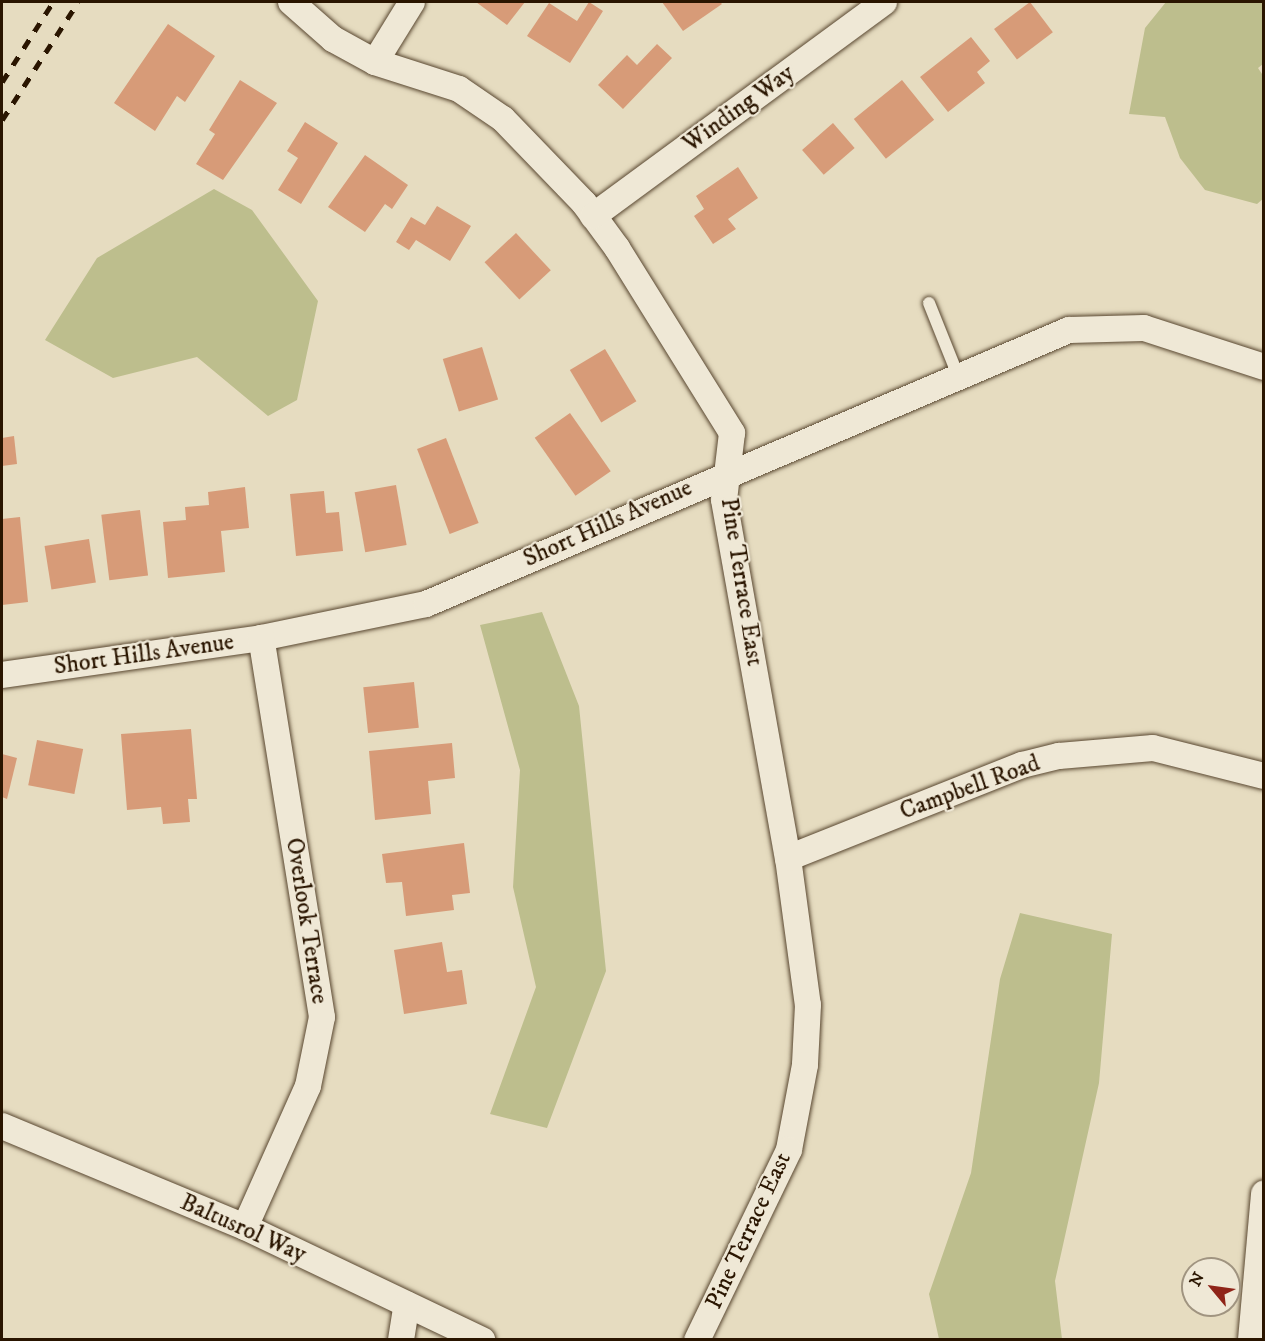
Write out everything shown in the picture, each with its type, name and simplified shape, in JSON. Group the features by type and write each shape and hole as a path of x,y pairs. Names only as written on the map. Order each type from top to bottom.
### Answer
{"street":[{"name":"Pine Terrace East","path":"291,2 333,39 375,62 459,89 503,119 593,216 732,433 724,500 788,858 808,1005 805,1065 789,1150 697,1340"},
{"path":"375,62 412,2"},
{"name":"Winding Way","path":"593,216 884,2"},
{"name":"Short Hills Avenue","path":"2,675 261,638 426,604 1038,338 1121,325 1178,337 1263,367"},
{"name":"Overlook Terrace","path":"245,1227 308,1086 322,1017 261,638"},
{"name":"Campbell Road","path":"788,858 1022,765 1059,756 1153,748 1263,776"},
{"name":"Baltusrol Way","path":"2,1126 245,1227 482,1340"},
{"path":"1251,1340 1263,1194"},
{"path":"401,1340 407,1304"}],"lane":[{"path":"929,303 957,374"}],"green space":[{"path":"1166,2 1263,2 1263,64 1258,68 1264,77 1264,198 1257,204 1205,190 1180,158 1165,117 1129,114 1145,28"},
{"path":"214,189 252,210 318,301 297,400 268,416 197,357 113,378 45,340 97,258"},
{"path":"542,612 579,706 606,971 547,1128 490,1114 536,987 513,887 520,770 480,625"},
{"path":"1020,913 1112,934 1099,1083 1055,1281 1062,1339 939,1339 929,1294 971,1173 1000,979"}],"building":[{"path":"476,2 525,2 507,25"},
{"path":"589,2 603,11 570,63 527,36 549,3 577,21"},
{"path":"662,2 720,2 722,4 683,31"},
{"path":"1030,2 1053,32 1017,59 994,29"},
{"path":"168,24 215,56 185,102 177,96 155,131 114,103"},
{"path":"971,37 990,61 977,72 985,83 948,112 920,77"},
{"path":"657,44 672,58 623,109 598,85 627,55 637,65"},
{"path":"240,80 277,103 223,180 196,164 215,134 209,130"},
{"path":"902,80 934,120 886,159 854,119"},
{"path":"305,122 338,143 301,204 278,190 298,158 287,151"},
{"path":"833,123 855,148 824,175 802,150"},
{"path":"365,155 408,185 392,209 385,204 365,232 328,207"},
{"path":"738,167 758,198 728,219 736,229 713,244 694,216 704,209 696,196"},
{"path":"437,206 471,226 450,261 416,240 409,250 396,242 411,217 425,225"},
{"path":"516,233 551,270 519,300 485,262"},
{"path":"482,347 498,400 459,412 443,359"},
{"path":"605,349 636,401 601,422 570,370"},
{"path":"570,413 611,471 576,496 535,438"},
{"path":"14,436 17,464 2,466 2,438"},
{"path":"446,438 479,523 450,534 417,449"},
{"path":"396,485 407,545 365,552 355,492"},
{"path":"245,487 249,528 221,531 225,572 168,578 163,522 186,520 185,507 209,505 208,492"},
{"path":"324,491 326,513 339,512 343,551 296,556 290,494"},
{"path":"140,510 148,576 109,580 101,515"},
{"path":"20,517 28,602 2,605 2,519"},
{"path":"89,539 96,582 51,589 45,546"},
{"path":"414,682 419,728 368,733 363,687"},
{"path":"191,729 197,799 188,799 190,822 163,824 161,807 127,810 121,734"},
{"path":"37,740 83,749 74,794 28,785"},
{"path":"452,743 455,778 428,781 431,814 375,820 369,751"},
{"path":"2,754 17,758 7,799 2,797"},
{"path":"464,843 470,893 452,895 454,910 406,916 402,882 386,883 382,854"},
{"path":"442,942 447,972 462,970 467,1004 404,1014 394,950"}],"railway":[{"path":"2,82 53,2"},
{"path":"2,120 78,2"}]}
